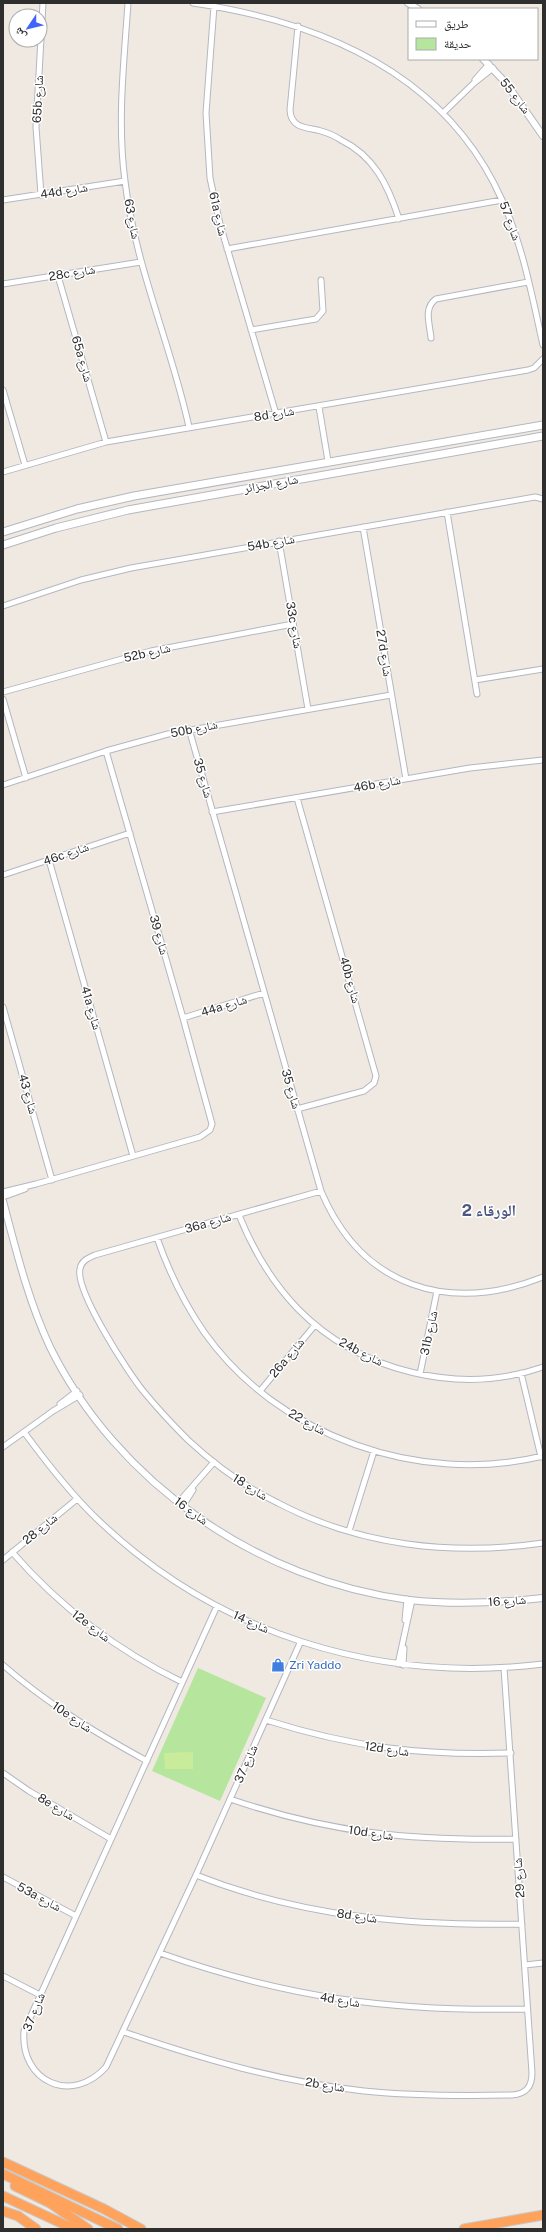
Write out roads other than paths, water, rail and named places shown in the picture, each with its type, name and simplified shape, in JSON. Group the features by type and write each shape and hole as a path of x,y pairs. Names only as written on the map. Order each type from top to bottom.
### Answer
{"highway":[{"path":"3,2162 104,2209 141,2229"},
{"path":"3,2174 118,2229"},
{"path":"3,2180 50,2203 88,2229"},
{"path":"3,2196 74,2229"},
{"path":"3,2210 18,2216 36,2229"},
{"path":"464,2229 543,2215"}],"main road":[{"name":"شارع الجزائر","path":"3,532 77,509 134,496 328,461 543,425"},
{"name":"شارع الجزائر","path":"3,545 56,528 128,510 543,436"}],"street":[{"name":"65b شارع","path":"41,195 36,127 43,3"},
{"name":"شارع 63","path":"128,3 122,117 125,181 141,262 173,363 189,427"},
{"name":"شارع 57","path":"193,3 258,15 298,26 331,38 362,53 391,71 444,112 478,154 502,200 517,239 543,345"},
{"name":"61a شارع","path":"214,6 207,98 207,136 213,196 227,249 276,414"},
{"path":"298,26 290,110 293,122 298,126 334,136 352,146 368,160 385,182 399,219"},
{"name":"شارع 55","path":"484,60 510,88 543,136"},
{"path":"444,112 491,66"},
{"name":"44d شارع","path":"3,200 125,181"},
{"path":"227,249 502,200"},
{"name":"28c شارع","path":"3,284 141,262"},
{"name":"65a شارع","path":"58,276 106,442"},
{"path":"251,330 316,319 321,316 323,311 321,280"},
{"path":"431,338 428,310 432,302 436,299 528,282"},
{"name":"8d شارع","path":"3,472 106,442 189,427 319,407 528,370 534,368 543,359"},
{"path":"3,390 25,465"},
{"path":"319,407 328,461"},
{"name":"54b شارع","path":"3,606 106,574 173,560 535,497 543,499"},
{"path":"447,512 477,694"},
{"name":"27d شارع","path":"363,527 406,779"},
{"name":"33c شارع","path":"279,542 308,709"},
{"name":"52b شارع","path":"3,692 151,651 293,624"},
{"path":"475,680 543,669"},
{"name":"50b شارع","path":"3,785 106,751 189,729 391,695"},
{"path":"3,699 26,778"},
{"name":"شارع 35","path":"189,729 321,1191 341,1229 367,1257 395,1276 437,1291 458,1294 500,1291 543,1277"},
{"name":"شارع 39","path":"106,751 212,1124 206,1135 133,1156"},
{"name":"46b شارع","path":"212,812 496,764 543,760"},
{"name":"40b شارع","path":"297,798 376,1076 370,1088 364,1091 297,1109"},
{"name":"46c شارع","path":"3,875 130,833"},
{"name":"41a شارع","path":"49,860 133,1156"},
{"name":"44a شارع","path":"183,1018 264,993"},
{"name":"شارع 43","path":"3,1007 52,1180"},
{"path":"3,1192 52,1180 133,1156"},
{"path":"3,1197 36,1184"},
{"name":"36a شارع","path":"95,1255 321,1191"},
{"name":"شارع 16","path":"3,1201 31,1301 51,1347 78,1393 108,1434 129,1458 181,1504 228,1537 282,1565 343,1586 409,1600 466,1603 543,1598"},
{"name":"24b شارع","path":"239,1215 253,1246 268,1273 298,1309 315,1325 346,1346 373,1360 442,1379 468,1380 521,1373 543,1367"},
{"name":"شارع 22","path":"157,1238 177,1288 205,1334 240,1374 286,1411 314,1427 343,1441 374,1451 397,1457 445,1464 493,1464 542,1456"},
{"name":"شارع 18","path":"95,1255 83,1262 79,1275 92,1308 124,1365 148,1397 189,1440 235,1478 278,1504 302,1515 350,1531 405,1545 438,1548 506,1548 543,1543"},
{"name":"31b شارع","path":"420,1374 437,1291"},
{"name":"26a شارع","path":"260,1391 315,1325"},
{"path":"521,1373 542,1456"},
{"path":"3,1448 78,1393"},
{"name":"شارع 14","path":"24,1432 77,1499 135,1553 157,1569 217,1606 258,1626 300,1643 350,1656 401,1665 470,1669 504,1668 543,1664"},
{"path":"350,1531 374,1451"},
{"path":"181,1504 214,1462"},
{"name":"شارع 28","path":"3,1560 77,1499"},
{"name":"12e شارع","path":"12,1552 47,1590 101,1635 131,1654 182,1682"},
{"path":"401,1665 409,1600"},
{"name":"شارع 37","path":"217,1606 28,2021 23,2042 30,2064 46,2080 67,2086 89,2082 106,2067 124,2032 196,1875 300,1643"},
{"name":"10e شارع","path":"3,1665 69,1715 147,1761"},
{"name":"شارع 29","path":"504,1668 525,1965 526,2009 532,2073 530,2087"},
{"name":"12d شارع","path":"266,1720 321,1737 385,1749 435,1754 511,1753"},
{"name":"8e شارع","path":"3,1773 111,1840"},
{"name":"10d شارع","path":"230,1799 290,1817 354,1831 419,1839 516,1839"},
{"name":"8d شارع","path":"196,1875 254,1895 347,1915 429,1924 522,1924"},
{"name":"53a شارع","path":"3,1877 76,1916"},
{"name":"4d شارع","path":"160,1953 258,1984 334,1999 422,2009 526,2009"},
{"path":"525,1965 543,1963"},
{"path":"3,1976 40,1995"},
{"name":"2b شارع","path":"124,2032 198,2057 240,2068 341,2088 403,2094 469,2096 519,2094 530,2087"}],"place":[{"name":"Zri Yaddo","path":"278,1665"}],"district":[{"name":"الورقاء 2","path":"489,1210"}]}
